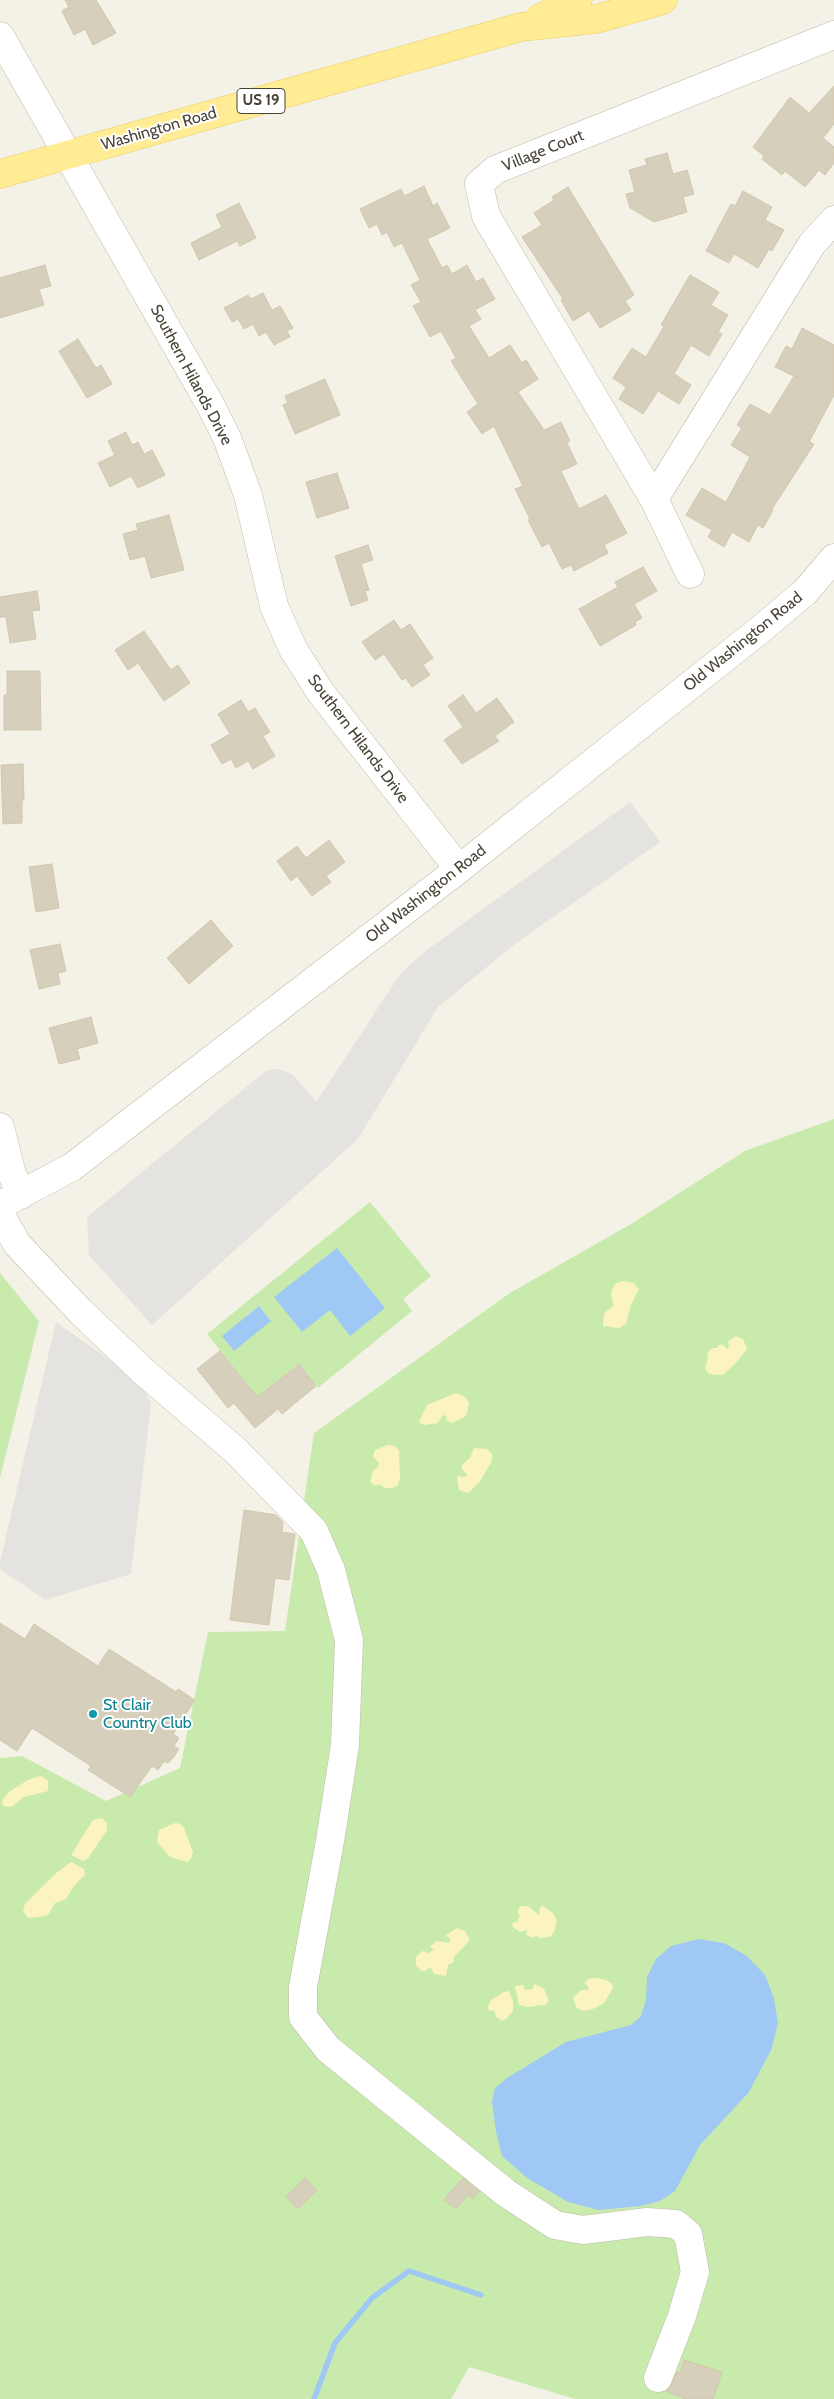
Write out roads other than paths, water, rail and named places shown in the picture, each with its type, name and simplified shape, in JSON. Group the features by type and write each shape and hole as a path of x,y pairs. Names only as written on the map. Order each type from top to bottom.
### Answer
{"main road":[{"name":"Washington Road","path":"521,28 578,0"},
{"name":"Washington Road","path":"0,174 521,28 596,18 663,0"}],"street":[{"name":"Village Court","path":"690,574 654,499 486,216 479,184 495,170 834,35"},
{"name":"Southern Hilands Drive","path":"0,36 227,438 248,496 267,584 282,629 293,649 321,693 459,869"},
{"path":"654,499 812,244 834,220"},
{"name":"Old Washington Road","path":"11,1200 72,1167 459,869 761,629 805,592 834,558"},
{"path":"0,1127 12,1174 11,1200"},
{"path":"0,1214 17,1244 60,1292 127,1356 235,1450 314,1531 332,1570 349,1640 345,1745 330,1842 303,1987 303,2017 328,2049 506,2193 555,2225 582,2230 647,2222 676,2224 688,2234 695,2272 682,2316 658,2378"}],"water":[{"path":"337,1248 385,1308 350,1336 330,1310 302,1332 274,1297"},
{"path":"259,1306 271,1321 234,1351 222,1336"},
{"path":"699,1939 724,1943 747,1956 765,1975 774,1998 778,2024 771,2050 749,2092 700,2145 675,2191 660,2201 641,2206 599,2210 568,2202 527,2178 502,2156 496,2132 492,2101 495,2088 507,2078 566,2042 631,2025 641,2016 646,2000 647,1977 656,1959 671,1946"}],"waterway":[{"path":"314,2399 335,2343 372,2298 409,2271 481,2295"}],"place":[{"name":"St Clair Country Club","path":"93,1714"}]}
